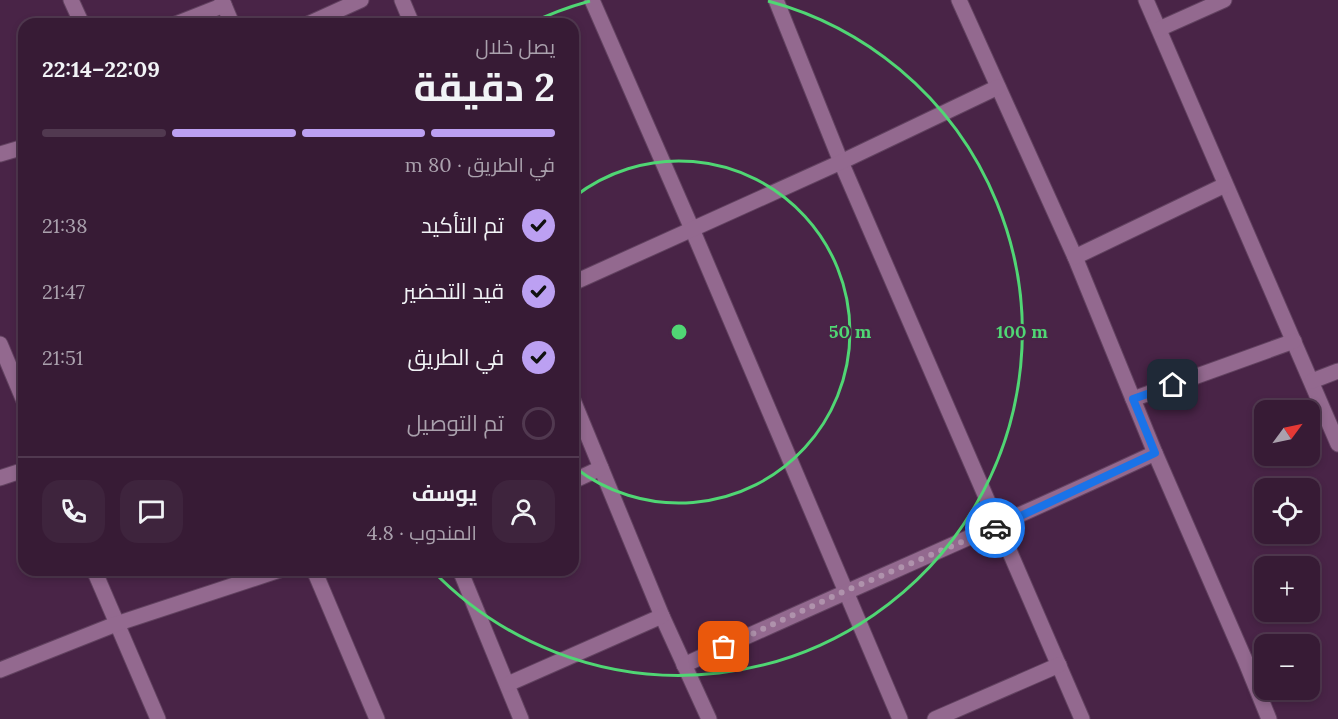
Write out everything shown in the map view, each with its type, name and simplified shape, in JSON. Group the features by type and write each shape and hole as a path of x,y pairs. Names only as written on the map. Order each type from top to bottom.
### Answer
{"street":[{"path":"71,0 79,18"},
{"path":"322,18 362,0"},
{"path":"402,0 410,18"},
{"path":"592,0 900,719"},
{"path":"776,0 840,162 1082,719"},
{"path":"959,0 1076,257 1155,453 1269,719"},
{"path":"1146,0 1338,444"},
{"path":"1159,29 1224,0"},
{"path":"189,18 223,2 230,18"},
{"path":"579,281 998,87"},
{"path":"0,154 18,149"},
{"path":"1076,257 1225,184"},
{"path":"1133,399 1294,341"},
{"path":"0,344 18,387"},
{"path":"1312,381 1338,371"},
{"path":"579,414 662,616 709,719"},
{"path":"684,665 845,591 998,526 1155,453"},
{"path":"579,478 602,468"},
{"path":"0,478 18,472"},
{"path":"96,576 158,719"},
{"path":"0,670 116,624 262,576"},
{"path":"317,576 377,719"},
{"path":"463,576 521,719"},
{"path":"508,684 662,616"},
{"path":"935,719 1059,665"}],"way so far":[{"path":"724,647 845,591 995,528"}],"route":[{"path":"995,528 1155,453 1133,399 1173,385"}]}
